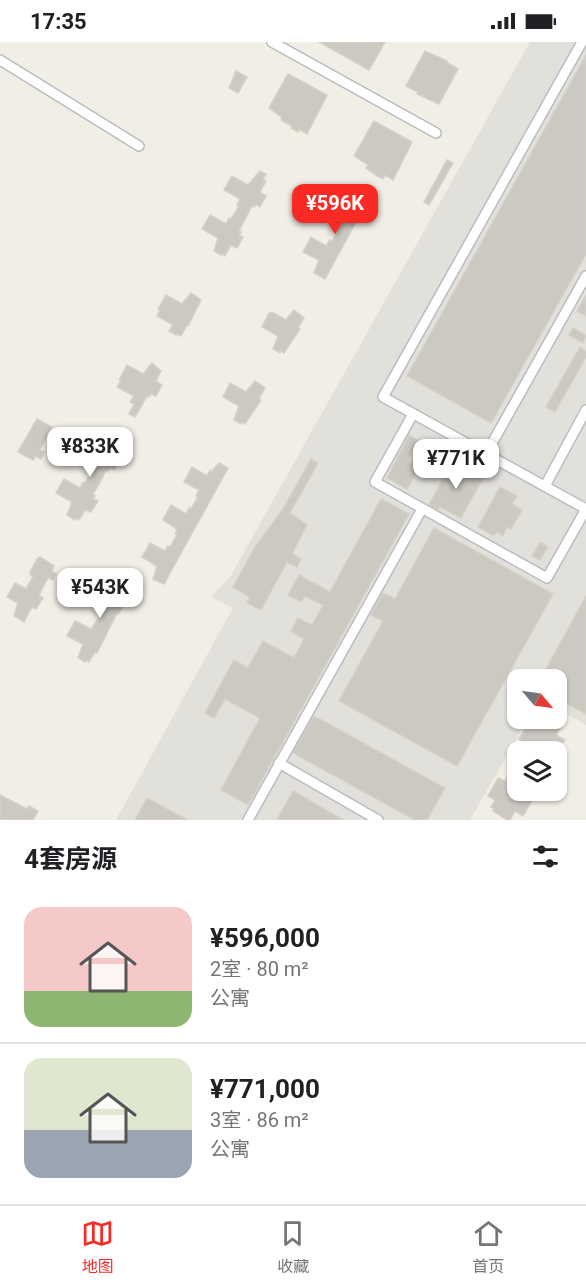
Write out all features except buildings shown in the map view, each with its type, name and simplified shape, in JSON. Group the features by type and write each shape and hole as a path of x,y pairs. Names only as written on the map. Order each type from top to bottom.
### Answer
{"street":[{"path":"272,42 436,133"},
{"path":"413,414 375,482 547,578 586,509 545,486 382,397 582,42"},
{"path":"0,60 139,146"},
{"path":"486,454 586,276"},
{"path":"545,486 586,410"},
{"path":"248,820 422,509"},
{"path":"279,763 378,820"}],"shaded area":[{"path":"530,42 586,42 586,725 567,714 567,669 507,669 507,729 522,729 515,741 507,741 507,756 470,820 116,820 233,608 211,597 230,577"}]}
